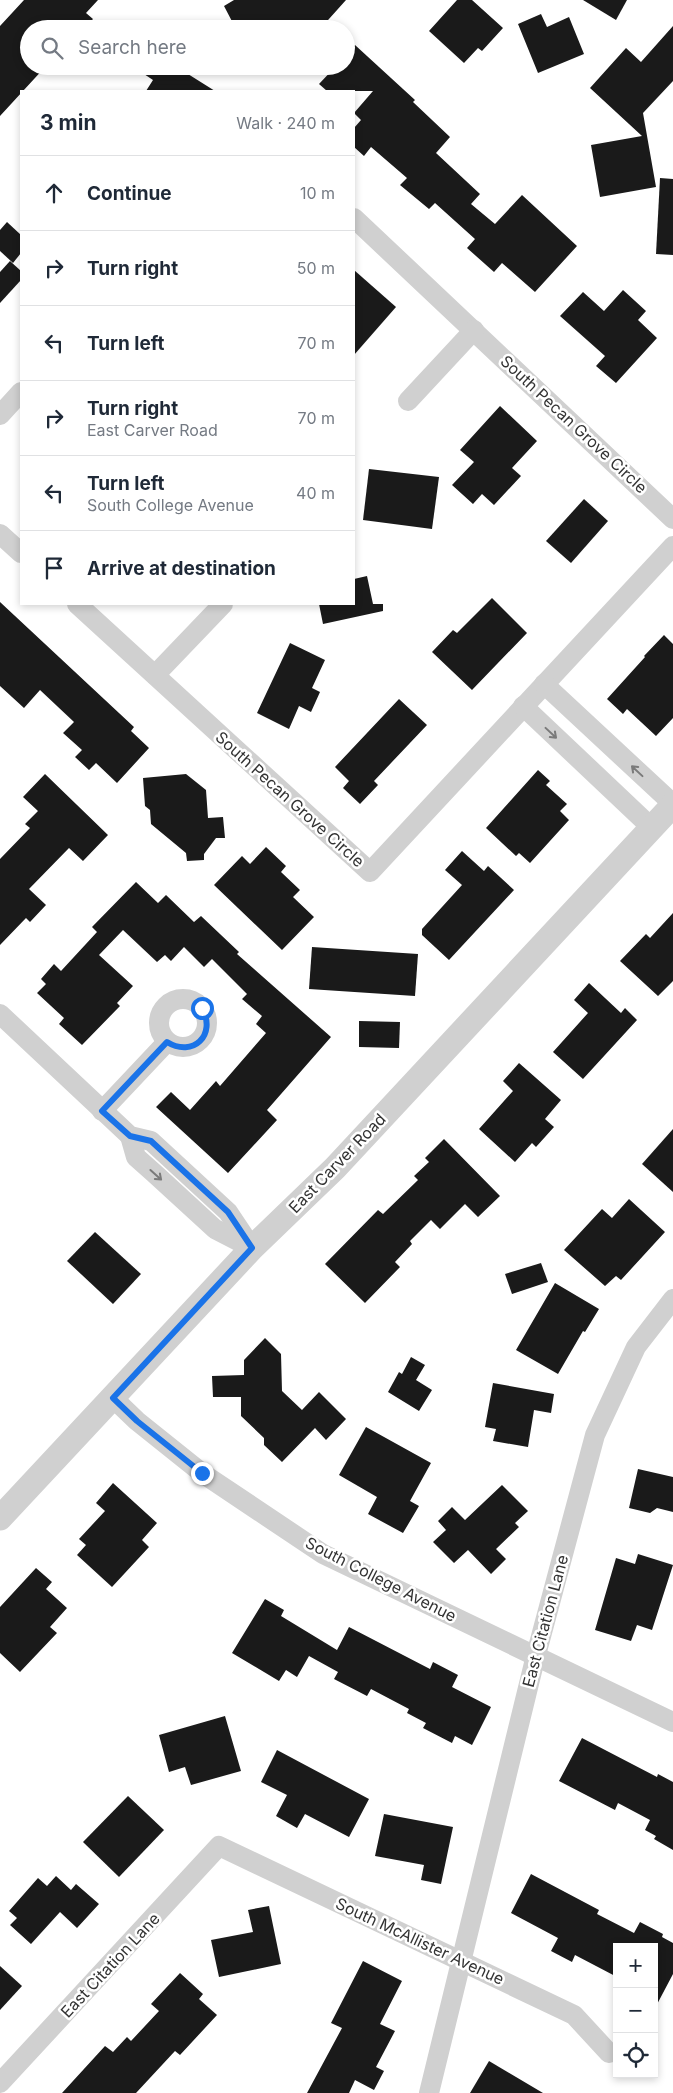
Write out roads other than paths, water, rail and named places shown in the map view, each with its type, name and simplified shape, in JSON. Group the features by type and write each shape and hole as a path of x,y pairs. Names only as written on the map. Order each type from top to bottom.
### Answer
{"street":[{"name":"South Pecan Grove Circle","path":"355,219 673,519"},
{"path":"408,401 474,330"},
{"path":"0,415 20,393"},
{"path":"0,534 20,552"},
{"name":"South Pecan Grove Circle","path":"78,605 370,872 673,546"},
{"path":"154,675 222,605"},
{"path":"544,684 673,805"},
{"path":"523,706 652,828"},
{"path":"589,768 610,746"},
{"name":"East Carver Road","path":"0,1518 252,1248 335,1168 673,805"},
{"path":"0,1014 130,1136 151,1141 228,1212 252,1248"},
{"path":"102,1111 167,1042"},
{"name":"East Citation Lane","path":"429,2093 536,1655 596,1435 636,1347 673,1299"},
{"name":"South College Avenue","path":"113,1398 137,1421 202,1473 324,1554 673,1722"},
{"name":"East Citation Lane","path":"0,2083 219,1846"},
{"name":"South McAllister Avenue","path":"219,1846 574,2015 609,2054"}]}
